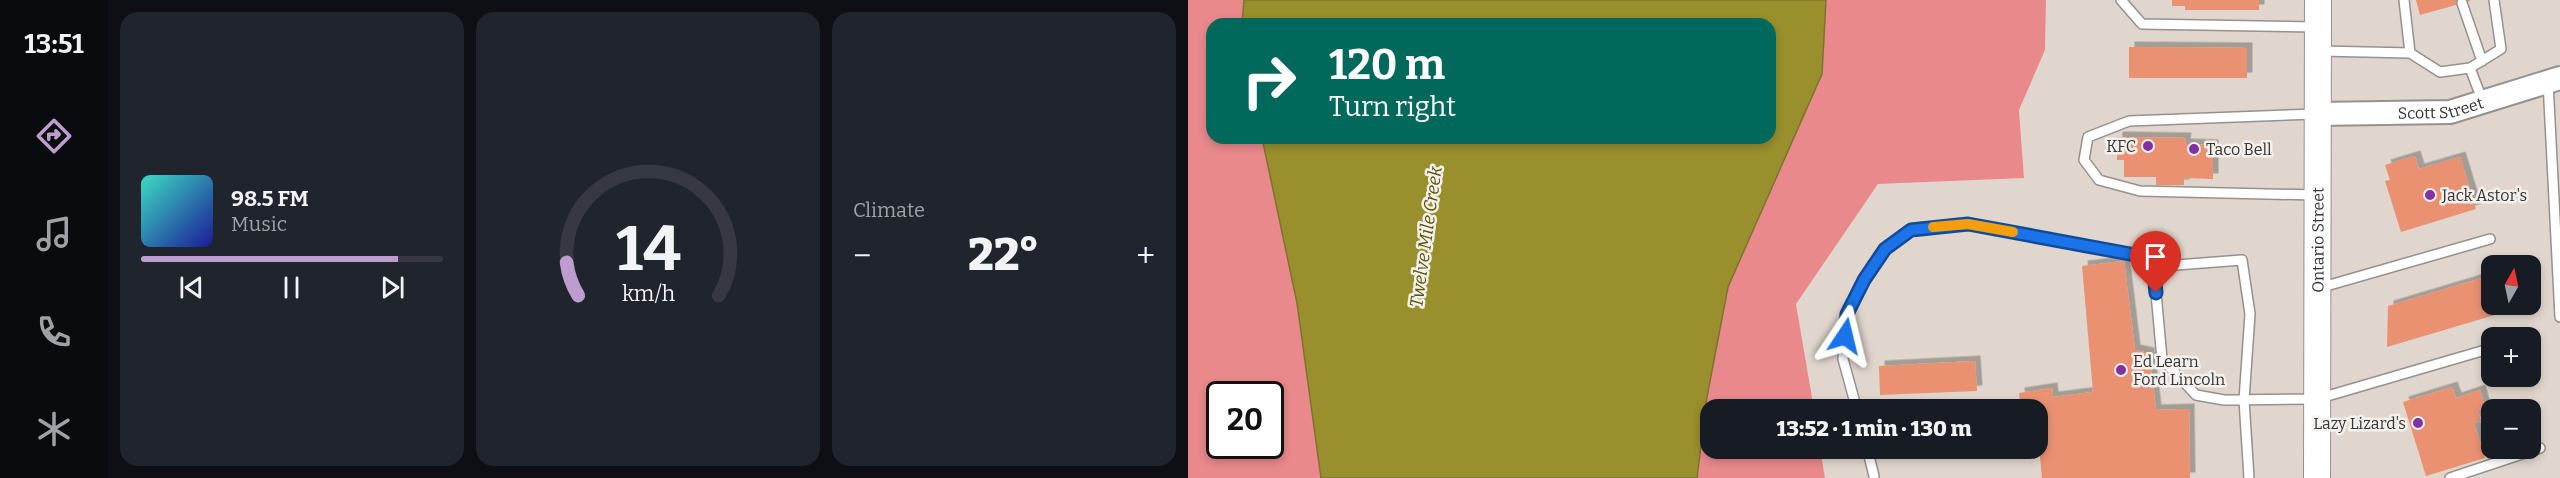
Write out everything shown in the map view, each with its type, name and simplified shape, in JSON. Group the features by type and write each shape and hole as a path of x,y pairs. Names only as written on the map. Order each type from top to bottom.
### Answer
{"main road":[{"name":"Ontario Street","path":"2317,478 2318,0"}],"street":[{"name":"Scott Street","path":"2317,114 2450,112 2554,80"}],"lane":[{"path":"2121,0 2142,24 2318,39 2410,53 2440,72 2470,68 2501,49 2494,0"},
{"path":"2404,0 2410,53"},
{"path":"2462,3 2482,61"},
{"path":"2470,68 2484,102"},
{"path":"2554,80 2560,317"},
{"path":"2317,114 2129,121 2088,137 2084,160 2099,180 2140,191 2317,195"},
{"path":"1854,399 1843,358 1847,314 1864,280 1885,249 1911,230 1968,224 2141,256 2154,271 2162,359 2196,395 2224,400 2317,399 2481,351"},
{"path":"2317,288 2490,239"},
{"path":"2150,267 2242,260 2250,314 2244,400 2249,478"},
{"path":"1870,459 1874,476"},
{"path":"2450,478 2507,459"}],"shaded area":[{"path":"1188,0 1244,0 1242,18 1206,18 1206,144 1263,144 1297,303 1321,478 1188,478"},
{"path":"1826,0 2046,0 2045,50 2019,110 2024,178 1878,184 1796,304 1812,399 1707,399 1728,287 1822,74"},
{"path":"2046,0 2560,0 2560,478 1825,478 1822,459 2048,459 2048,399 1812,399 1796,304 1878,184 2024,178 2019,109 2045,50"},
{"path":"1700,454 1700,459 1822,459 1825,478 1697,478"}],"water":[{"name":"Twelve Mile Creek","path":"1244,0 1826,0 1822,74 1728,287 1707,399 1700,399 1700,454 1697,478 1321,478 1297,303 1263,144 1776,144 1776,18 1242,18"}],"building":[{"path":"2172,0 2259,0 2259,10 2185,10 2185,6 2172,6"},
{"path":"2416,0 2470,0 2470,1 2420,15"},
{"path":"2129,47 2247,48 2247,78 2129,78"},
{"path":"2117,137 2186,138 2185,144 2213,145 2213,179 2184,178 2184,185 2156,185 2156,177 2124,177 2124,160 2117,160"},
{"name":"Jack Astor's","path":"2415,156 2419,169 2460,157 2476,209 2401,232 2385,181 2390,180 2385,165"},
{"name":"Ed Learn Ford Lincoln","path":"2124,261 2135,350 2149,353 2156,410 2189,409 2190,478 2042,478 2040,459 2048,459 2048,399 2020,399 2019,393 2052,388 2053,397 2093,392 2082,266"},
{"path":"2481,278 2481,315 2495,315 2387,347 2388,306"},
{"path":"1975,361 1977,391 1880,395 1879,366"},
{"path":"2452,387 2456,398 2480,390 2482,399 2481,409 2478,410 2481,421 2474,423 2481,445 2482,459 2426,476 2403,402"}],"slow traffic":[{"path":"1933,227 1968,224 2013,232"}],"place":[{"name":"KFC","path":"2148,146"},
{"name":"Taco Bell","path":"2194,149"},
{"name":"Jack Astor's","path":"2430,195"},
{"name":"Ed Learn Ford Lincoln","path":"2121,370"},
{"name":"Lazy Lizard's","path":"2418,423"}],"route":[{"path":"1845,336 1847,314 1864,280 1885,249 1911,230 1968,224 2141,256 2154,271 2156,293"}]}
